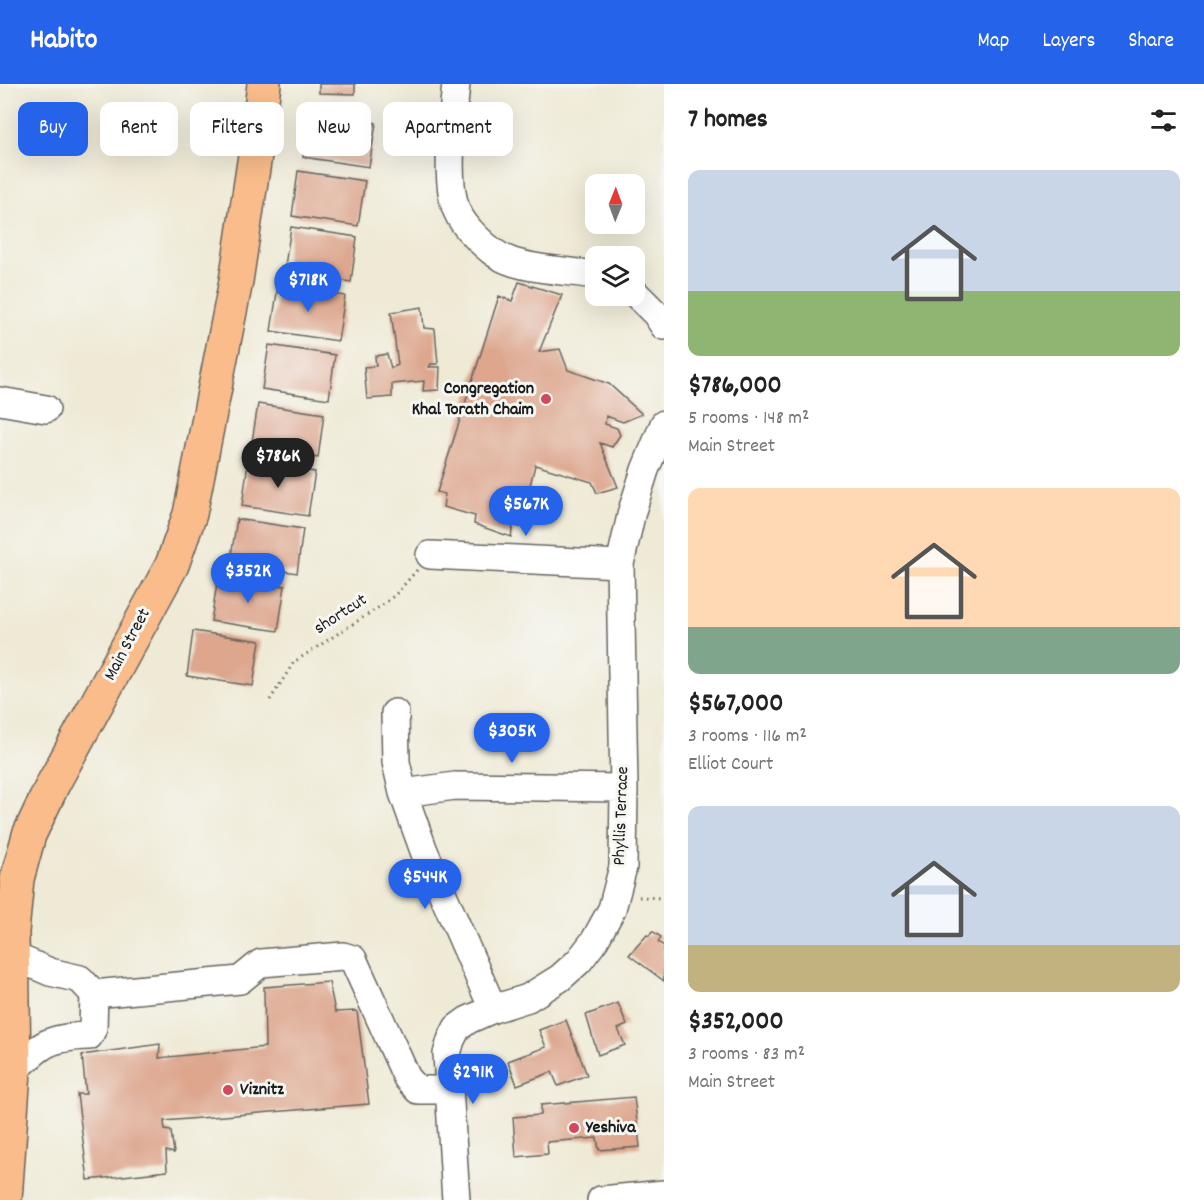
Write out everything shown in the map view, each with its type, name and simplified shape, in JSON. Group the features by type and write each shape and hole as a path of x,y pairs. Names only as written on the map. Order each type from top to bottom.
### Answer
{"main road":[{"name":"Main Street","path":"5,1200 14,1071 12,932 17,879 29,835 53,784 171,565 190,514 236,281 264,84"}],"street":[{"path":"456,84 451,185 457,211 470,231 488,249 509,260 532,266 585,273"},
{"path":"645,303 664,326"},
{"path":"0,401 46,409"},
{"name":"Phyllis Terrace","path":"456,1200 447,1054 457,1028 468,1020 493,1009 528,998 560,978 579,961 595,940 612,909 623,867 620,564 645,470 664,424"},
{"path":"430,555 620,564"},
{"path":"395,713 396,762 403,793 424,851 493,1009"},
{"path":"403,793 455,786 624,788"},
{"path":"13,956 50,972 80,979 94,994 93,1028 89,1036 67,1037 50,1042 35,1050 14,1071"},
{"path":"94,994 240,980 261,963 343,956 353,959 407,1078 418,1090 449,1090"},
{"path":"601,1200 664,1194"}],"path":[{"name":"shortcut","path":"270,700 294,662 384,604 396,594 430,555"}],"building":[{"path":"319,84 355,84 355,94 319,93"},
{"path":"371,122 376,123 371,154"},
{"path":"303,156 371,156 369,167"},
{"path":"298,171 365,181 358,226 292,216"},
{"path":"291,227 357,237 351,282 284,272"},
{"name":"Congregation Khal Torath Chaim","path":"519,282 562,295 539,352 560,349 568,370 609,384 642,414 623,422 606,416 605,424 617,428 620,435 612,447 600,443 618,487 597,493 592,482 535,465 520,527 513,525 511,537 474,524 475,516 443,507 445,494 437,492 499,296 512,301"},
{"path":"278,286 345,296 338,341 271,331"},
{"path":"422,307 424,328 435,329 438,364 431,364 429,367 440,367 439,390 423,391 424,381 392,384 392,397 367,399 364,367 376,366 375,356 387,354 391,368 398,365 391,312"},
{"path":"269,345 335,355 329,399 262,389"},
{"path":"258,404 324,414 318,458 251,448"},
{"path":"248,462 315,472 308,516 242,506"},
{"path":"237,519 303,529 297,573 230,563"},
{"path":"218,577 285,586 278,631 211,621"},
{"path":"193,631 260,641 253,686 187,676"},
{"path":"652,931 661,937 658,942 664,946 664,981 629,955"},
{"path":"329,982 335,1012 357,1011 369,1104 164,1121 165,1130 171,1131 174,1153 166,1151 167,1171 88,1180 77,1094 86,1094 82,1055 160,1044 159,1058 265,1047 264,987"},
{"path":"618,1003 627,1025 618,1029 625,1045 598,1055 586,1015"},
{"path":"566,1020 587,1075 558,1086 552,1072 517,1085 508,1061 546,1047 539,1030"},
{"name":"Yeshiva","path":"634,1097 640,1147 599,1150 597,1138 547,1142 548,1154 516,1157 513,1117 541,1115 541,1105"}],"place":[{"name":"Congregation Khal Torath Chaim","path":"546,399"},
{"name":"Viznitz","path":"228,1090"},
{"name":"Yeshiva","path":"574,1128"}]}
